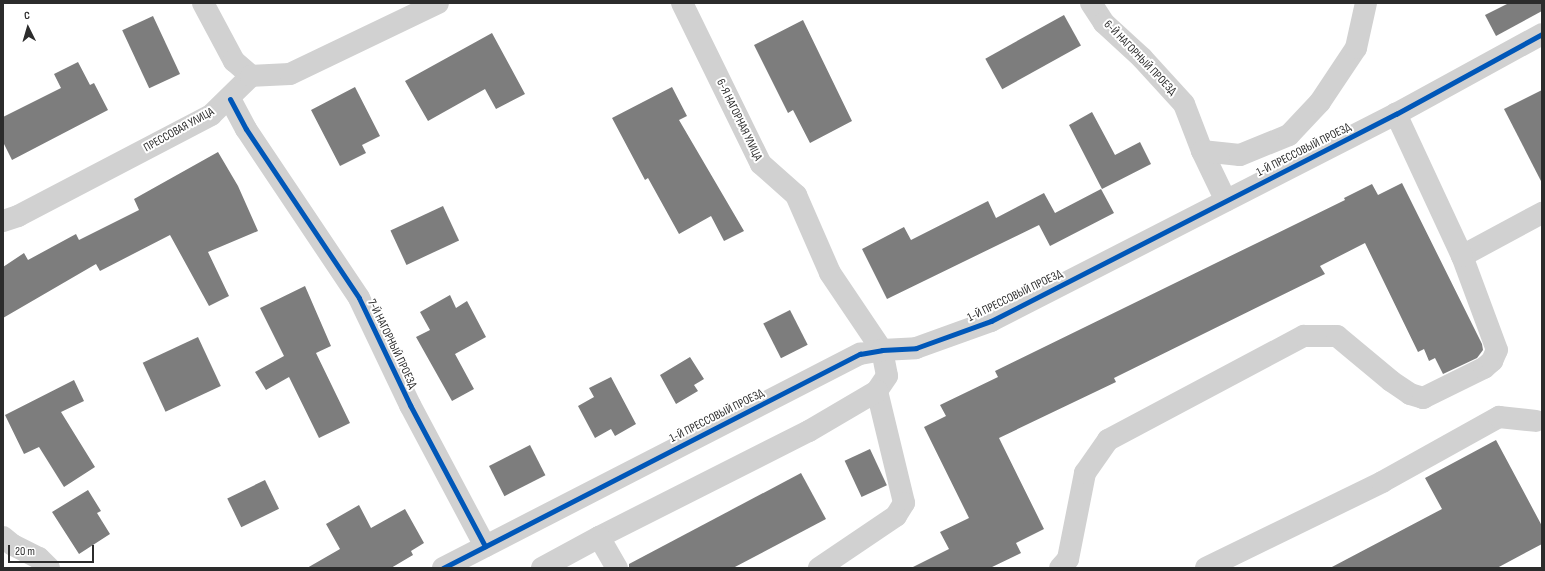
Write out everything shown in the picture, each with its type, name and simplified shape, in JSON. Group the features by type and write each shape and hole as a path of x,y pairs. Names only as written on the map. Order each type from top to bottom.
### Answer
{"street":[{"path":"203,3 234,61 251,76 290,74 438,3"},
{"name":"6-Я НАГОРНАЯ УЛИЦА","path":"682,3 761,164 796,195 830,273 882,350"},
{"name":"6-Й НАГОРНЫЙ ПРОЕЗД","path":"1091,3 1104,23 1142,58 1184,104 1202,151 1226,201"},
{"path":"1202,151 1240,155 1289,135 1320,102 1356,48 1366,3"},
{"name":"1-Й ПРЕССОВЫЙ ПРОЕЗД","path":"443,568 860,354 882,350 916,348 991,321 1396,114 1542,34"},
{"name":"ПРЕССОВАЯ УЛИЦА","path":"3,221 18,216 211,115 230,99 251,76"},
{"name":"7-Й НАГОРНЫЙ ПРОЕЗД","path":"230,99 246,129 359,298 410,405 485,546"},
{"path":"1060,568 1068,559 1085,473 1108,440 1304,336 1337,336 1391,382 1410,394 1423,398 1484,368 1492,361 1497,350 1462,256 1396,114"},
{"path":"1462,256 1542,213"},
{"path":"542,568 599,537 809,431 877,390 887,376 882,350"},
{"path":"819,568 896,516 904,503 877,390"},
{"path":"1206,568 1382,482 1499,417 1540,424"},
{"path":"3,537 13,545 39,558 49,568"},
{"path":"599,537 616,568"}],"building":[{"path":"1509,3 1542,3 1542,11 1496,36 1485,15"},
{"path":"1064,15 1081,46 1002,89 985,59"},
{"path":"153,16 180,74 149,88 122,30"},
{"path":"803,20 852,121 810,143 793,110 788,113 754,45"},
{"path":"492,33 525,94 496,109 485,89 428,121 405,81"},
{"path":"78,62 90,85 94,83 108,110 12,160 3,142 3,117 61,88 54,74"},
{"path":"355,87 380,136 362,145 366,153 340,166 311,110"},
{"path":"672,87 687,116 679,120 744,231 724,241 711,216 679,234 648,178 645,180 612,118"},
{"path":"1542,90 1542,183 1504,109"},
{"path":"1092,112 1115,155 1140,142 1151,164 1102,189 1069,125"},
{"path":"218,152 238,186 258,231 208,252 229,296 209,306 170,235 100,271 96,264 3,318 3,267 24,253 28,260 76,234 79,240 139,210 134,199"},
{"path":"1402,183 1482,344 1483,350 1477,358 1443,374 1435,358 1429,361 1424,349 1418,352 1365,243 1320,266 1325,274 1114,378 1116,382 999,438 1044,529 1016,543 1021,553 990,568 911,568 949,549 940,532 969,518 924,427 946,416 940,405 998,377 995,371 1345,200 1344,198 1372,184 1378,195"},
{"path":"1101,189 1114,213 1050,246 1039,225 887,299 862,249 904,227 911,240 988,201 996,218 1044,193 1055,213"},
{"path":"443,206 459,240 406,265 390,231"},
{"path":"305,286 331,346 316,353 350,423 319,438 289,377 266,390 255,372 284,356 260,308"},
{"path":"450,295 456,308 467,301 486,337 455,354 474,389 452,401 416,337 430,330 420,312"},
{"path":"790,310 808,345 781,358 763,324"},
{"path":"198,337 221,386 166,412 143,363"},
{"path":"690,357 704,379 694,385 698,391 676,404 660,375"},
{"path":"611,377 636,424 615,436 611,429 595,438 578,406 594,397 589,388"},
{"path":"74,380 84,401 61,412 95,467 64,487 39,447 24,454 5,415"},
{"path":"1496,440 1542,526 1542,544 1497,568 1330,568 1442,509 1425,478"},
{"path":"530,445 545,475 504,496 489,466"},
{"path":"870,449 887,485 862,497 845,461"},
{"path":"801,473 826,519 733,568 629,568 629,564"},
{"path":"265,480 279,509 241,527 227,498"},
{"path":"88,490 101,511 97,513 110,534 79,554 52,512"},
{"path":"359,505 371,528 405,509 424,543 411,551 413,555 391,568 307,568 340,549 326,524"}],"cycle path":[{"path":"443,568 860,354 882,350 916,348 991,321 1396,114 1542,34"},
{"path":"230,99 246,129 359,298 410,405 485,546"}]}
